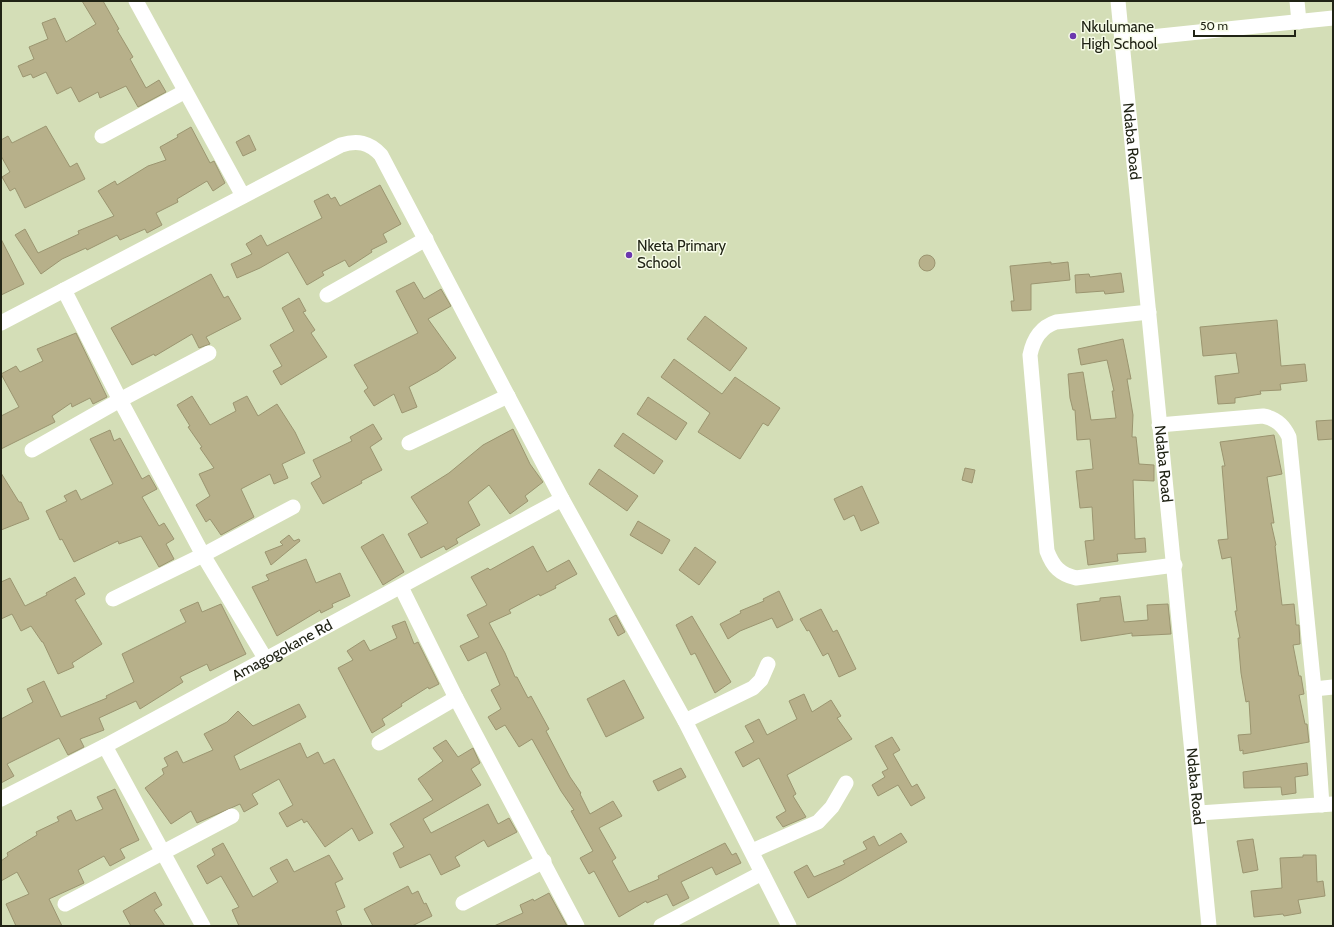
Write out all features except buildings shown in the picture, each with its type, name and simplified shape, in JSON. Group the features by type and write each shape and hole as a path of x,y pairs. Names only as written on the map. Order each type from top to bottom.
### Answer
{"street":[{"path":"136,1 184,92 243,196"},
{"name":"Ndaba Road","path":"1118,1 1159,425 1175,565 1209,926"},
{"path":"1297,1 1299,22"},
{"path":"1122,40 1333,18"},
{"path":"102,136 184,92"},
{"path":"1,323 341,145 351,142 363,142 375,148 381,155 426,239 562,499 685,721 789,926"},
{"path":"326,295 426,239"},
{"path":"64,290 120,400 203,555 265,658"},
{"path":"1149,312 1048,324 1032,346 1030,355 1047,551 1056,569 1064,575 1076,578 1175,565"},
{"path":"32,450 120,400 209,353"},
{"path":"409,443 508,396"},
{"path":"1159,425 1263,416 1275,420 1286,430 1289,437 1327,804 1199,812"},
{"name":"Amagogokane Rd","path":"1,799 105,746 265,658 401,587 562,499"},
{"path":"113,599 203,555 293,507"},
{"path":"401,587 456,698 544,861 577,926"},
{"path":"685,721 753,688 761,680 768,664"},
{"path":"1314,689 1333,687"},
{"path":"379,743 456,698"},
{"path":"105,746 203,926"},
{"path":"752,851 818,822 832,807 846,783"},
{"path":"65,904 232,816"},
{"path":"463,903 544,861"},
{"path":"661,926 762,873"}],"place":[{"name":"Nkulumane High School","path":"1073,36"},
{"name":"Nketa Primary School","path":"629,255"}]}
